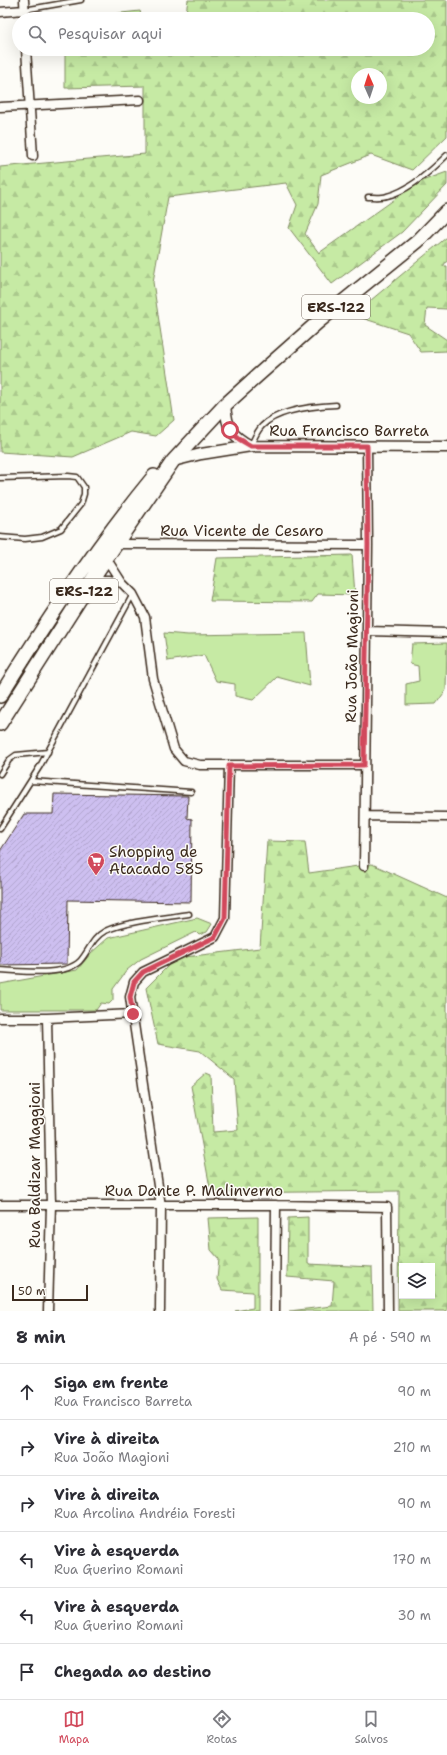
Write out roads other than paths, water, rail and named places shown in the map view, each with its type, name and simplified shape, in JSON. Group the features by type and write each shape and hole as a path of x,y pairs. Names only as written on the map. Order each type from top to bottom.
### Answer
{"highway":[{"name":"ERS-122","path":"0,724 106,558 173,461 225,405 318,322 418,241 447,211"},
{"name":"ERS-122","path":"0,696 48,621 103,540 155,475 173,461"}],"street":[{"path":"0,12 24,10 24,0"},
{"path":"26,56 33,156"},
{"path":"0,107 140,100"},
{"name":"Rua Francisco Barreta","path":"225,405 226,420 230,430 239,439 251,446"},
{"name":"Rua Francisco Barreta","path":"173,461 209,452 251,446 447,446"},
{"name":"Rua João Magioni","path":"364,866 366,816 364,765 368,545 367,446"},
{"name":"Rua Vicente de Cesaro","path":"116,544 368,545"},
{"path":"106,558 122,584 133,594 145,617 153,679 174,749 184,761 200,765 229,766 364,765"},
{"path":"92,580 108,580 122,584"},
{"path":"367,631 447,633"},
{"path":"160,1311 161,1206 130,997 134,982 143,972 215,937 225,918 229,766"},
{"path":"366,816 447,817"},
{"path":"0,1018 47,1018 133,1014"},
{"name":"Rua Baldizar Maggioni","path":"47,1018 51,1205 48,1311"},
{"name":"Rua Dante P. Malinverno","path":"0,1205 276,1205 387,1207 388,1311"},
{"path":"275,1311 276,1205"}],"lane":[{"path":"24,10 81,0"},
{"path":"368,197 387,197 400,191 419,179 447,155"},
{"path":"251,446 259,430 269,420 298,408 336,406"},
{"path":"0,478 68,476 77,478 84,487 84,494 81,504 61,529 42,537 25,539 0,537"},
{"path":"0,830 48,752 133,594"},
{"path":"0,774 9,760 16,755 48,752"},
{"path":"31,781 191,792"},
{"path":"0,970 53,971 71,968 80,960 93,941 103,932 116,927 189,914"}],"place":[{"name":"Shopping de Atacado 585","path":"96,876"}]}
